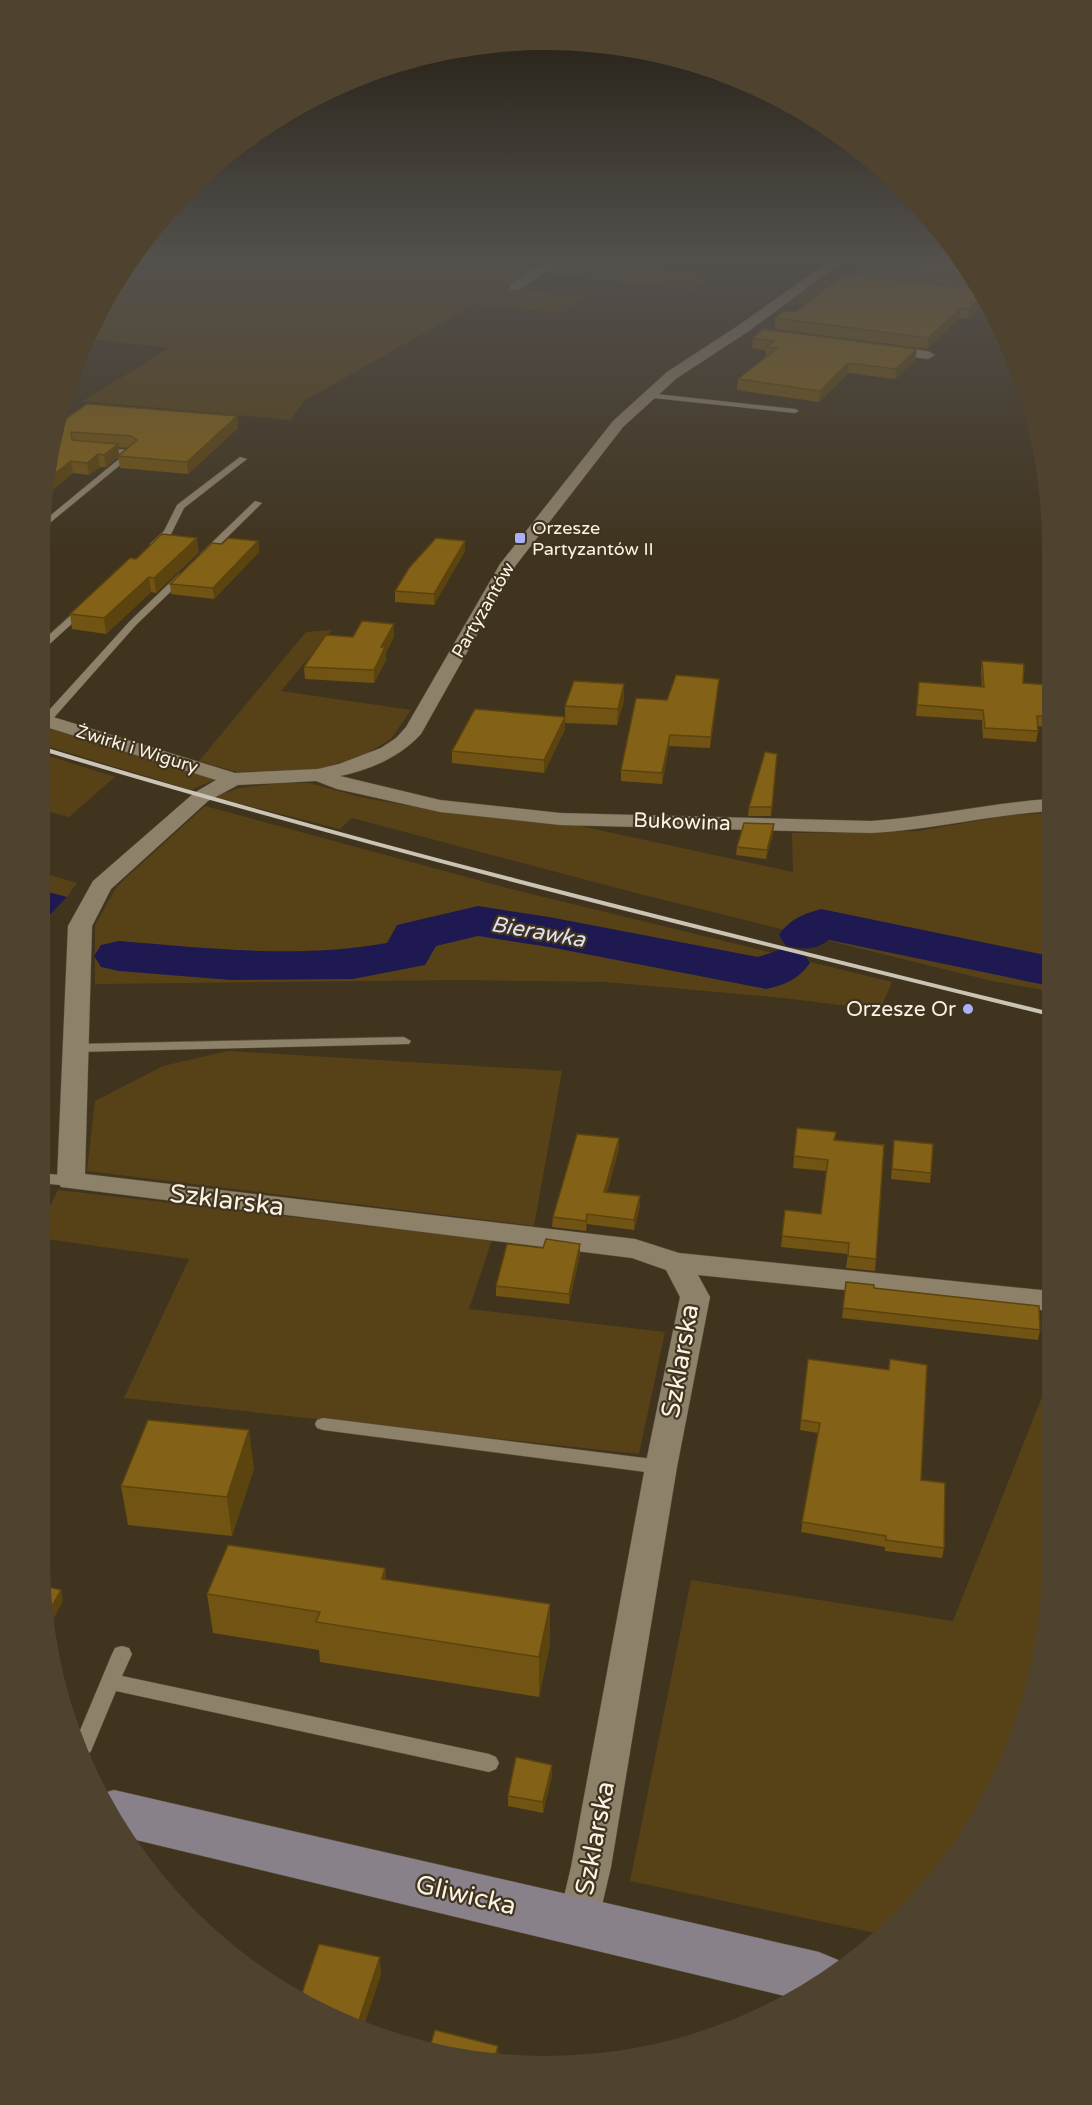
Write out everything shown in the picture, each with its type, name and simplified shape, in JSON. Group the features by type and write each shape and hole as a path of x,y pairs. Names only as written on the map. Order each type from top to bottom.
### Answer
{"main road":[{"name":"Gliwicka","path":"120,1813 814,1977"}],"street":[{"name":"Partyzantów","path":"234,779 318,775 369,761 403,742 414,730 508,564 598,448 647,395 702,355"},
{"name":"Żwirki i Wigury","path":"50,721 234,779"},
{"name":"Bukowina","path":"318,775 344,785 440,806 560,819 871,827 918,824 1005,808 1042,806"},
{"path":"71,1181 80,926 100,886 201,797 234,779"},
{"name":"Szklarska","path":"71,1181 634,1249 677,1263 694,1297 661,1467 591,1867 578,1922"},
{"path":"677,1263 1042,1300"}],"lane":[{"path":"647,395 795,411"},
{"path":"51,519 132,452 88,449"},
{"path":"143,555 168,532 180,507 243,459"},
{"path":"50,712 134,623 258,503"},
{"path":"50,639 91,602"},
{"path":"77,1048 404,1041"},
{"name":"Szklarska","path":"50,1179 71,1181"},
{"path":"323,1424 661,1467"},
{"path":"85,1742 122,1654"},
{"path":"110,1682 489,1763"}],"shaded area":[{"path":"157,355 385,355 304,401 291,420 83,401"},
{"path":"332,630 281,691 411,710 391,739 363,756 319,769 237,772 199,761 306,632"},
{"path":"50,726 216,779 191,790 50,747"},
{"path":"50,756 115,777 69,817 50,812"},
{"path":"280,783 309,783 360,797 448,813 571,824 793,872 792,833 918,831 1011,815 1042,813 1042,990 992,981 640,894 352,818 340,829 213,797 239,788"},
{"path":"205,806 507,888 892,982 880,1010 784,998 606,982 463,980 95,984 95,925 117,886"},
{"path":"50,875 77,883 67,897 50,893"},
{"path":"50,893 67,897 50,915"},
{"path":"228,1051 562,1071 534,1226 87,1171 95,1101 163,1066"},
{"path":"58,1190 492,1240 469,1309 665,1332 639,1454 124,1398 189,1259 50,1240 50,1206"},
{"path":"1042,1397 1041,1591 1038,1624 1026,1688 1005,1749 976,1807 959,1835 919,1886 873,1932 630,1881 691,1580 953,1621"}],"building":[{"path":"768,355 910,355 896,369 848,363 820,391 738,379"},
{"path":"87,404 237,416 187,462 118,456 137,440 131,436 71,432 72,440 118,444 104,455 98,454 87,463 71,461 55,473 66,419"},
{"path":"162,534 197,538 154,578 149,577 104,618 70,614 130,558 136,559"},
{"path":"228,538 258,541 213,588 170,584 212,543 222,544"},
{"path":"436,538 465,541 434,594 395,591 409,568"},
{"path":"362,621 394,624 381,647 385,647 374,670 304,667 326,635 353,637"},
{"path":"982,661 1024,664 1023,683 1042,684 1042,716 1037,716 1038,731 985,728 983,710 917,705 919,682 984,687"},
{"path":"676,675 719,679 711,737 670,735 662,773 621,770 636,698 667,700"},
{"path":"574,681 624,684 618,709 565,706"},
{"path":"475,709 565,717 544,760 452,751"},
{"path":"765,752 777,754 772,807 749,807"},
{"path":"744,823 774,824 767,850 737,847"},
{"path":"797,1128 836,1132 834,1140 884,1145 876,1259 848,1256 849,1243 782,1236 785,1210 821,1214 828,1160 794,1156"},
{"path":"577,1134 619,1138 604,1192 640,1196 634,1220 587,1214 586,1221 553,1217"},
{"path":"894,1140 933,1144 931,1173 892,1169"},
{"path":"546,1239 580,1244 569,1294 496,1286 507,1244 543,1248"},
{"path":"846,1282 874,1285 874,1288 1039,1306 1040,1330 843,1308"},
{"path":"808,1359 889,1370 890,1359 927,1365 921,1480 945,1483 944,1548 886,1540 886,1536 802,1522 820,1423 801,1420"},
{"path":"148,1420 249,1430 227,1497 121,1486"},
{"path":"228,1545 385,1568 382,1579 550,1604 539,1657 316,1622 320,1612 207,1594"},
{"path":"51,1588 61,1590 52,1605"},
{"path":"516,1757 552,1765 543,1802 508,1796"},
{"path":"319,1944 380,1957 359,2019 303,1991"},
{"path":"435,2030 498,2046 496,2052 431,2042"}],"waterway":[{"name":"Bierawka","path":"119,956 231,965 353,964 407,954 415,936 478,921 549,932 766,974 785,963"},
{"name":"Bierawka","path":"804,935 821,924 1042,969"}],"railway":[{"path":"50,751 417,855 1042,1012"}],"place":[{"name":"Orzesze Partyzantów II","path":"520,538"},
{"name":"Orzesze Or","path":"968,1009"}]}
